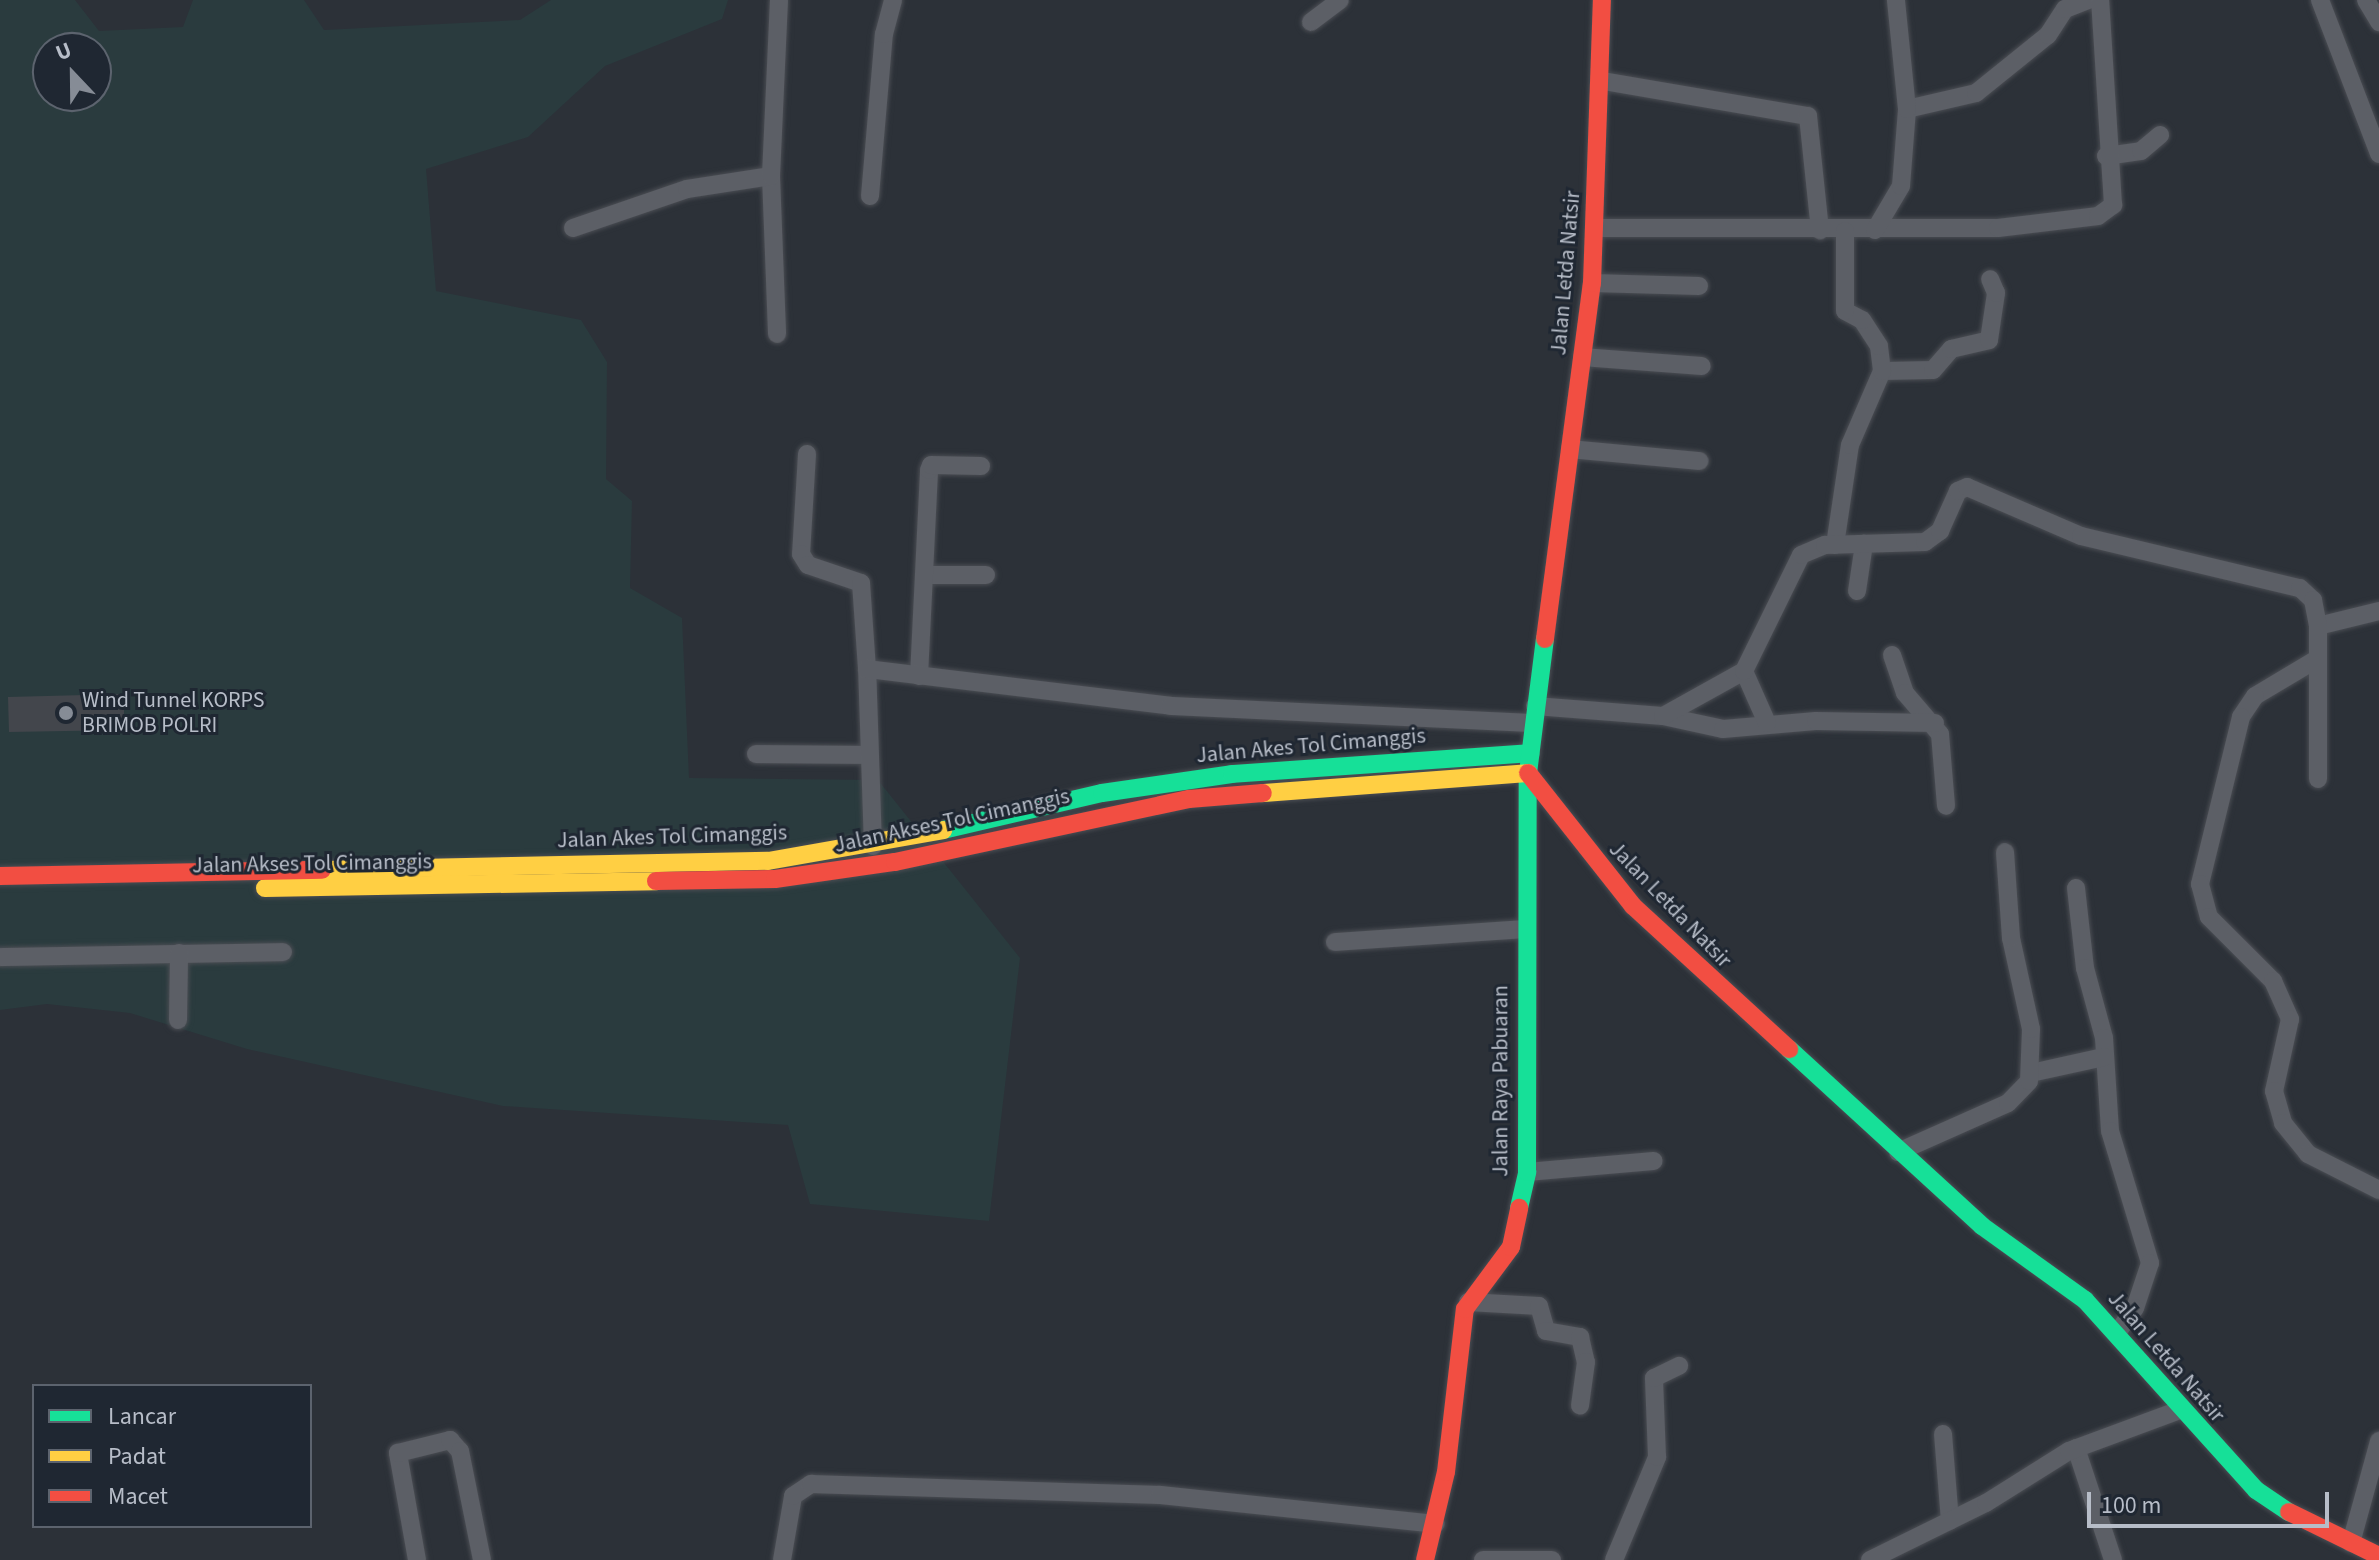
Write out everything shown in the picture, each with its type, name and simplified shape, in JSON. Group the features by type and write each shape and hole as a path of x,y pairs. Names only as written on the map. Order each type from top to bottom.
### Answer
{"main road":[{"name":"Jalan Letda Natsir","path":"1602,0 1603,81 1592,283 1528,773 1622,895 1898,1152 2118,1331 2180,1410 2276,1506 2379,1556"},
{"name":"Jalan Akes Tol Cimanggis","path":"0,876 768,861 873,846 1102,793 1203,778 1530,753"},
{"name":"Jalan Akses Tol Cimanggis","path":"0,894 775,879 895,862 1189,799 1528,773"},
{"name":"Jalan Raya Pabuaran","path":"1425,1560 1435,1524 1468,1302 1511,1247 1527,1172 1524,929 1528,773"}],"street":[{"path":"777,334 771,176 779,0"},
{"path":"870,196 884,34 893,0"},
{"path":"1311,22 1340,0"},
{"path":"1875,230 1901,186 1907,109 1896,0"},
{"path":"1907,109 1976,93 2048,35 2065,9 2089,0"},
{"path":"1597,228 1845,231 1998,228 2098,216 2113,205 2106,156 2100,0"},
{"path":"2320,0 2379,154"},
{"path":"2366,0 2379,22"},
{"path":"1603,81 1808,116 1820,230"},
{"path":"2106,156 2141,151 2160,135"},
{"path":"573,228 687,189 771,176"},
{"path":"1835,545 1850,445 1882,371 1879,346 1862,320 1845,311 1845,231"},
{"path":"1882,371 1933,370 1951,349 1989,340 1996,318 1990,279"},
{"path":"1592,283 1699,286"},
{"path":"1582,357 1702,366"},
{"path":"1570,449 1699,461"},
{"path":"807,454 801,554 808,565 861,583 873,846"},
{"path":"919,676 931,465 981,466"},
{"path":"1663,716 1744,671 1801,555 1835,545 1925,542 1940,531 1958,491 1978,489 2081,536 2300,588 2313,600 2318,626 2318,779"},
{"path":"1857,591 1864,544"},
{"path":"924,575 986,575"},
{"path":"2318,626 2379,611"},
{"path":"1892,655 1905,693 1935,723 1944,753 1946,806"},
{"path":"2317,659 2255,696 2241,717 2200,884 2209,917 2273,981 2290,1019 2274,1091 2283,1123 2308,1154 2379,1190"},
{"path":"867,669 1171,706 1663,716 1723,729 1767,723 1935,723"},
{"path":"1744,671 1767,723"},
{"path":"756,754 868,755"},
{"path":"2005,852 2031,1073"},
{"path":"2076,888 2104,1057 2113,1143 2150,1263 2135,1308 2118,1331"},
{"path":"1335,942 1524,929"},
{"path":"0,957 283,952"},
{"path":"178,1020 179,953"},
{"path":"1898,1152 2008,1103 2031,1073 2104,1057"},
{"path":"1527,1172 1654,1161"},
{"path":"1468,1302 1539,1306 1546,1331 1580,1337 1586,1362 1580,1406"},
{"path":"1614,1560 1657,1457 1654,1378 1679,1366"},
{"path":"1870,1560 1950,1521 2076,1448 2180,1410"},
{"path":"1943,1434 1950,1521"},
{"path":"417,1560 398,1453 450,1440 460,1451 482,1560"},
{"path":"2351,1543 2379,1441"},
{"path":"2076,1448 2113,1560"},
{"path":"782,1560 793,1496 811,1484 1160,1495 1435,1524"},
{"path":"1483,1560 1552,1560"}],"shaded area":[{"path":"0,0 75,0 99,31 183,27 193,0 304,0 324,30 520,20 551,0 728,0 722,19 605,66 528,137 426,169 436,291 581,320 607,362 606,479 632,501 630,588 682,618 689,778 878,780 1020,958 989,1221 810,1204 788,1125 503,1106 247,1049 130,1013 47,1004 0,1010"}],"building":[{"name":"Wind Tunnel KORPS BRIMOB POLRI","path":"124,694 124,730 9,732 8,697"}],"traffic: fast":[{"path":"1519,1208 1527,1172 1528,773 1545,639"},
{"path":"943,830 1102,793 1232,774 1530,753"},
{"path":"1789,1049 1982,1226 2085,1300 2256,1490 2289,1512"}],"traffic: slow":[{"path":"1263,793 1528,773"},
{"path":"322,870 768,861 943,830"},
{"path":"265,888 656,881"}],"traffic: jam":[{"path":"1545,639 1592,283 1602,0"},
{"path":"1528,773 1633,906 1789,1049"},
{"path":"656,881 775,879 895,862 1189,799 1263,793"},
{"path":"0,876 322,870"},
{"path":"1425,1560 1446,1472 1465,1309 1511,1247 1519,1208"},
{"path":"2289,1512 2379,1556"}],"place":[{"name":"Wind Tunnel KORPS BRIMOB POLRI","path":"66,713"}]}
